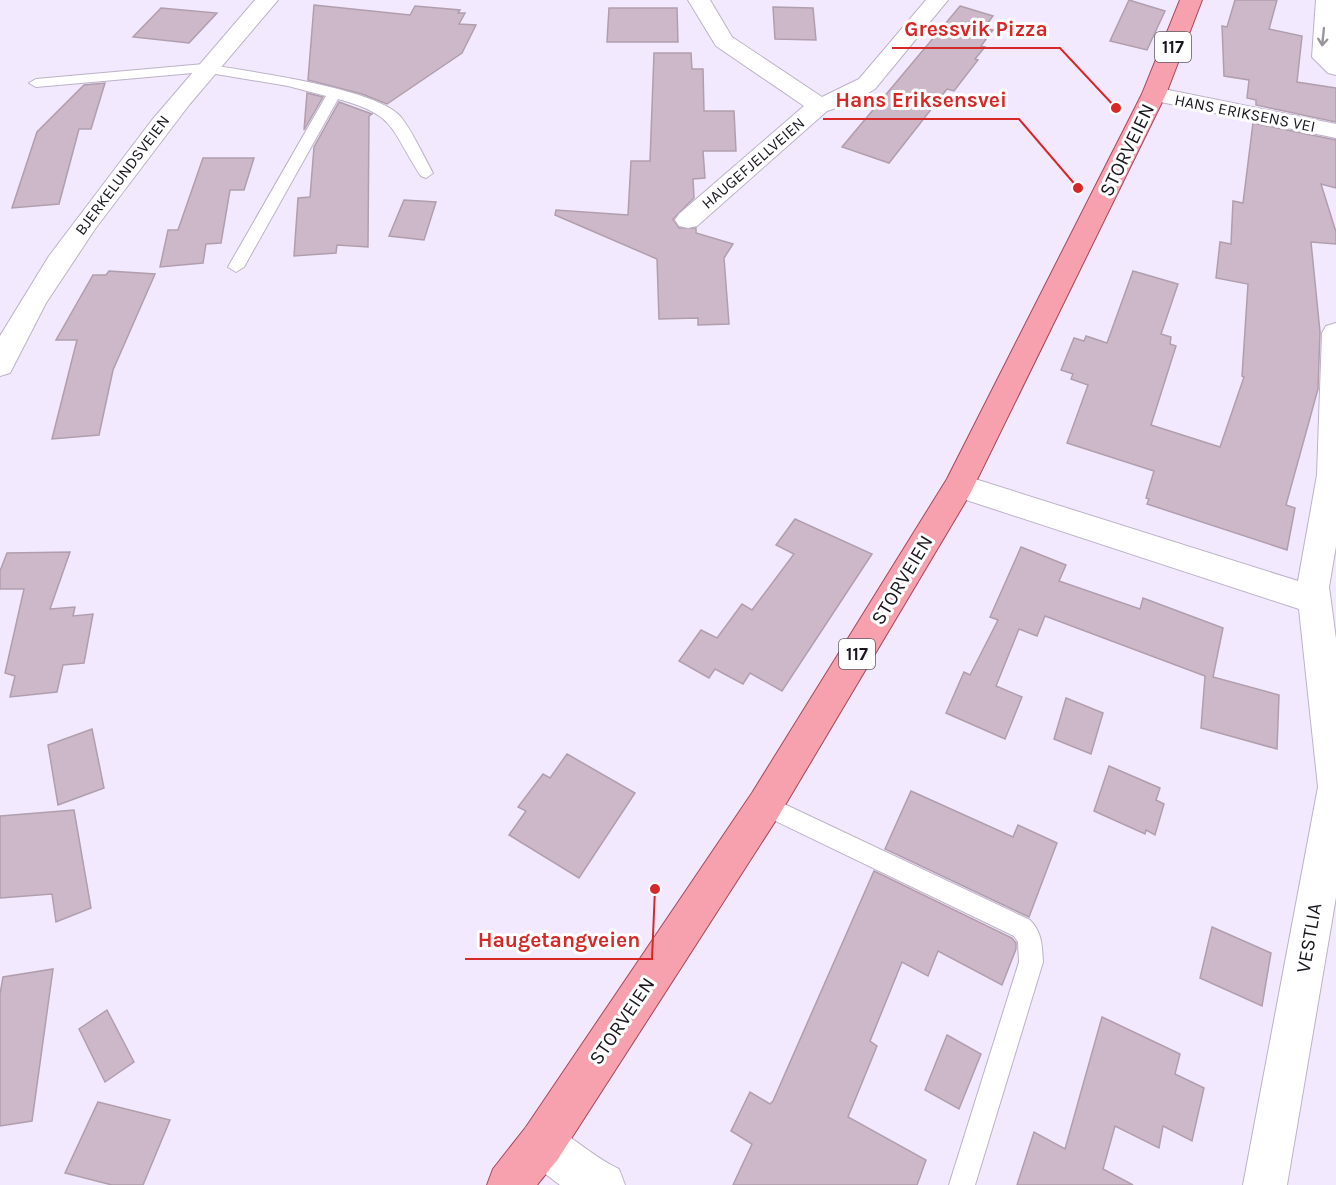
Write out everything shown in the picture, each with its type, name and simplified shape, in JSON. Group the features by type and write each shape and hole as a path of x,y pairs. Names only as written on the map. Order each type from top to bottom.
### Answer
{"main road":[{"name":"STORVEIEN","path":"509,1185 542,1143 765,805 959,486 1154,94 1191,0"}],"street":[{"name":"BJERKELUNDSVEIEN","path":"0,366 33,303 78,235 204,68 267,0"},
{"name":"HAUGEFJELLVEIEN","path":"699,0 724,41 819,106"},
{"name":"HAUGEFJELLVEIEN","path":"688,220 715,194 819,106 843,98 867,84 937,0"},
{"path":"1327,0 1323,57 1336,68"},
{"name":"HANS ERIKSENS VEI","path":"1154,94 1336,131"},
{"name":"VESTLIA","path":"1265,1185 1336,787 1313,587 1332,475 1336,333"},
{"path":"959,486 1314,600"},
{"path":"542,1143 584,1176 603,1185"}],"lane":[{"path":"36,83 204,68 240,72 334,93 369,103 393,117 426,173"},
{"path":"236,267 334,93"},
{"path":"765,805 1022,928 1030,937 1031,962 962,1185"}],"building":[{"path":"1129,0 1165,11 1147,50 1110,41"},
{"path":"1235,0 1277,0 1269,29 1302,36 1297,82 1336,88 1336,122 1256,105 1256,100 1247,98 1249,80 1224,76 1222,26 1227,27"},
{"path":"314,5 410,15 415,6 460,10 458,13 465,13 459,24 476,25 462,53 387,104 362,94 308,80"},
{"path":"960,6 993,16 984,28 993,30 981,46 985,47 975,59 978,60 954,91 947,89 889,163 842,147"},
{"path":"773,7 813,8 816,40 775,39"},
{"path":"161,8 217,13 189,43 133,37"},
{"path":"609,8 677,8 678,42 607,42"},
{"path":"654,53 691,53 692,69 703,69 704,111 734,111 736,151 703,151 705,178 693,179 694,198 673,219 679,228 696,228 696,233 733,244 724,258 729,324 698,325 698,318 659,319 657,259 555,215 556,210 628,215 631,161 650,161"},
{"path":"105,83 91,129 79,129 59,204 12,208 37,132 84,85"},
{"path":"307,93 323,97 304,130"},
{"path":"339,102 372,114 369,116 368,247 337,245 336,253 294,256 298,198 310,197 314,147"},
{"path":"1253,123 1336,140 1336,188 1321,184 1336,232 1336,244 1311,242 1320,332 1318,389 1286,505 1295,508 1287,550 1147,504 1149,499 1146,498 1154,471 1067,443 1088,385 1071,379 1073,374 1061,370 1074,338 1084,341 1086,336 1107,343 1133,271 1178,284 1161,334 1171,337 1170,344 1176,346 1151,425 1220,447 1244,377 1242,376 1248,284 1216,278 1220,242 1231,244 1233,201 1243,203"},
{"path":"203,158 254,158 244,190 230,190 221,243 206,244 203,263 160,267 168,230 178,230"},
{"path":"404,200 436,202 424,240 389,236"},
{"path":"109,271 155,274 113,370 99,435 52,439 77,340 56,340 93,275 106,275"},
{"path":"795,519 872,554 782,691 750,673 743,684 715,669 709,678 679,661 701,630 717,638 742,604 752,610 794,554 776,545"},
{"path":"1021,547 1066,565 1059,581 1140,609 1143,598 1223,628 1213,677 1279,695 1277,749 1201,728 1205,676 1045,616 1037,636 1019,629 996,686 1022,697 1005,739 946,713 964,672 970,675 998,620 990,617"},
{"path":"70,552 50,609 75,607 73,616 93,614 84,663 63,665 57,692 10,697 15,676 5,673 24,589 0,589 0,571 7,553"},
{"path":"1066,698 1103,713 1091,754 1054,739"},
{"path":"92,729 104,788 58,805 48,745"},
{"path":"567,754 635,793 579,878 509,835 526,811 518,807 543,774 550,778"},
{"path":"1109,766 1160,788 1156,800 1164,804 1155,835 1146,830 1145,834 1094,811"},
{"path":"911,791 1013,837 1018,825 1057,843 1029,917 885,849"},
{"path":"74,810 91,908 56,922 52,894 0,898 0,816"},
{"path":"874,871 1012,938 1016,943 1016,949 1002,985 938,951 928,976 902,962 870,1041 877,1046 848,1117 926,1160 917,1185 733,1185 752,1144 731,1131 750,1092 770,1104 773,1101"},
{"path":"1212,927 1271,953 1262,1006 1200,978"},
{"path":"53,969 32,1121 0,1126 0,994 3,977"},
{"path":"107,1010 134,1062 105,1082 79,1029"},
{"path":"1102,1017 1180,1054 1175,1074 1204,1088 1192,1141 1163,1126 1159,1148 1115,1126 1103,1169 1133,1185 1017,1185 1034,1132 1065,1149"},
{"path":"947,1035 981,1054 959,1109 925,1090"},
{"path":"98,1102 170,1120 143,1185 112,1185 65,1173"}],"place":[{"name":"Gressvik Pizza","path":"1116,108"},
{"name":"Hans Eriksensvei","path":"1078,188"},
{"name":"Haugetangveien","path":"655,889"}]}
